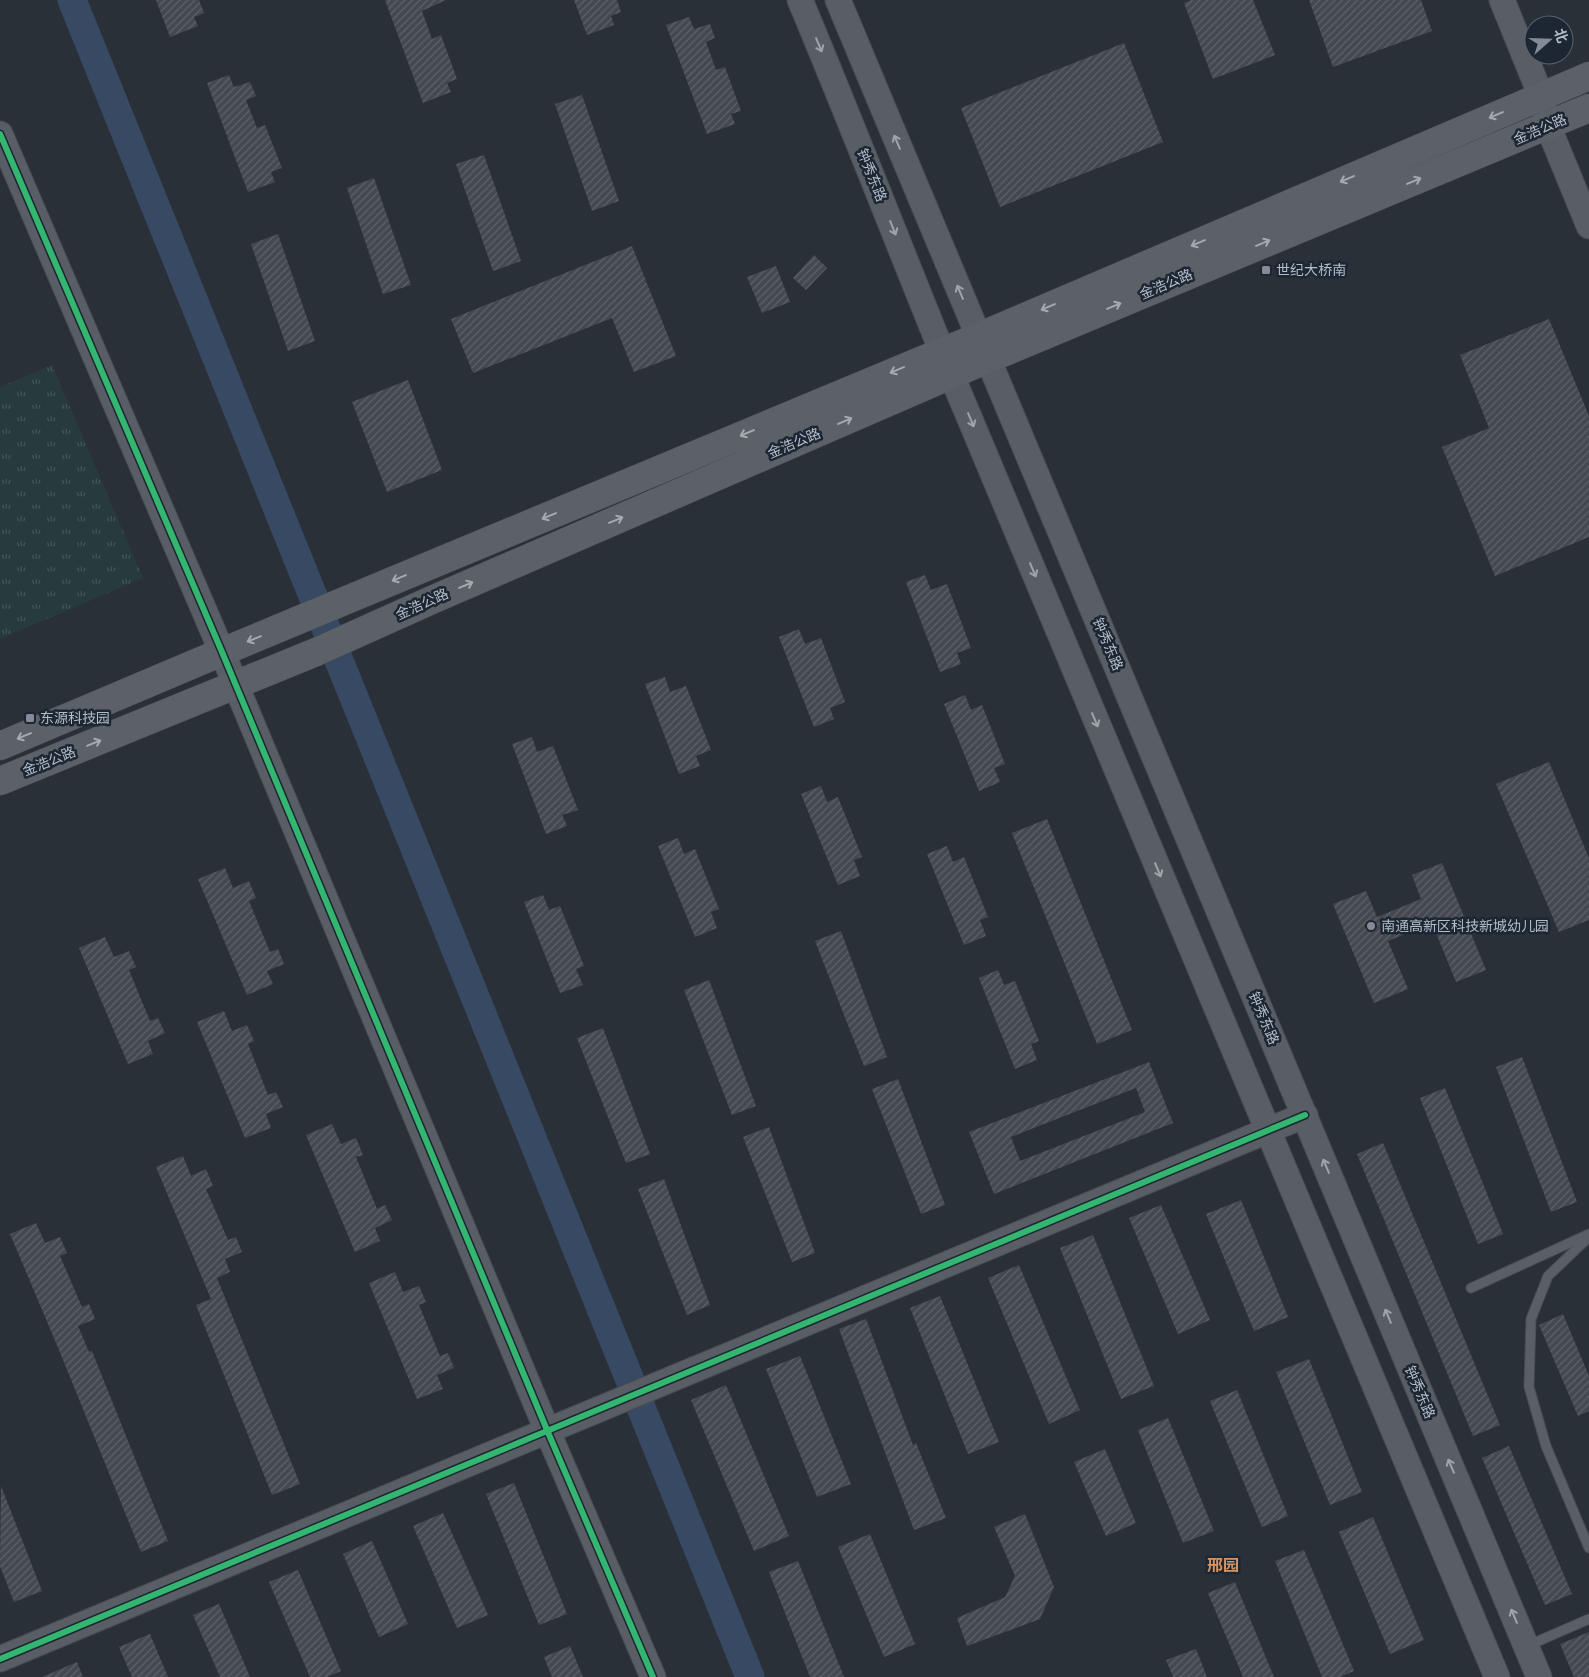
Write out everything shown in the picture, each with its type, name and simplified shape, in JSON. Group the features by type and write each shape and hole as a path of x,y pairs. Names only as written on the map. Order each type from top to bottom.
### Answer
{"main road":[{"name":"钟秀东路","path":"800,0 947,363 1266,1131 1497,1677"},
{"name":"钟秀东路","path":"838,0 1540,1677"},
{"path":"1502,0 1541,96 1548,126 1589,226"},
{"path":"0,746 345,600 983,348 1589,76"},
{"name":"金浩公路","path":"983,348 1548,126 1589,108"},
{"path":"0,134 236,684 547,1430 653,1677"},
{"name":"金浩公路","path":"0,782 358,634 947,363"},
{"path":"0,1659 547,1430 666,1383 1305,1115"}],"lane":[{"path":"1471,1288 1589,1236"},
{"path":"1589,1236 1548,1276 1530,1319 1529,1387 1546,1446 1589,1548"},
{"path":"1527,1646 1589,1619"}],"green space":[{"path":"52,365 143,578 0,639 0,387"}],"building":[{"path":"156,0 199,0 204,13 194,17 198,26 170,37"},
{"path":"385,0 446,0 422,11 432,39 441,35 457,79 447,83 451,92 423,103"},
{"path":"574,0 617,0 621,12 611,16 614,25 587,35"},
{"path":"1191,0 1253,0 1275,55 1213,79 1184,3"},
{"path":"1309,0 1421,0 1432,31 1333,67"},
{"path":"689,17 694,29 710,24 715,38 706,42 716,70 725,67 741,111 731,114 735,124 707,134 666,25"},
{"path":"1124,43 1163,142 1000,207 961,108"},
{"path":"229,75 234,87 250,82 256,96 246,100 257,128 265,125 282,168 271,172 275,182 248,192 207,83"},
{"path":"582,95 619,201 592,211 555,104"},
{"path":"484,155 521,261 493,271 456,164"},
{"path":"374,178 411,285 383,294 347,188"},
{"path":"278,234 315,341 288,351 251,244"},
{"path":"632,246 676,356 634,372 612,318 473,373 451,319"},
{"path":"814,255 827,268 806,290 793,278"},
{"path":"776,266 790,302 762,313 747,277"},
{"path":"1549,319 1589,416 1589,537 1495,576 1442,447 1489,428 1460,355"},
{"path":"408,380 442,470 387,492 352,402"},
{"path":"925,575 931,590 947,584 971,648 957,653 961,664 940,672 906,582"},
{"path":"799,629 805,644 821,638 845,702 830,708 834,719 814,727 779,637"},
{"path":"665,677 670,692 686,686 711,750 696,756 700,766 679,774 645,684"},
{"path":"965,695 971,710 982,705 1005,764 994,768 1000,782 979,791 944,704"},
{"path":"532,737 537,752 553,746 578,810 562,815 567,826 546,834 512,744"},
{"path":"1549,762 1589,858 1589,920 1559,932 1496,784"},
{"path":"821,786 827,802 838,797 862,857 854,860 860,876 838,885 801,794"},
{"path":"1047,819 1132,1030 1097,1044 1012,833"},
{"path":"678,838 684,854 695,849 719,909 711,912 717,928 695,937 658,846"},
{"path":"947,846 953,862 964,857 988,917 980,920 986,936 964,945 927,854"},
{"path":"1442,863 1486,970 1456,982 1432,923 1388,941 1408,989 1374,1003 1333,904 1366,891 1377,917 1421,899 1412,875"},
{"path":"225,868 233,888 249,881 256,898 249,901 270,952 278,949 284,964 267,971 273,984 247,995 198,879"},
{"path":"543,895 549,910 560,906 584,966 576,969 583,985 560,993 524,902"},
{"path":"841,931 887,1057 864,1066 815,941"},
{"path":"105,937 114,957 129,951 136,967 129,970 150,1021 158,1018 165,1033 148,1041 153,1054 128,1064 79,948"},
{"path":"998,970 1004,985 1015,981 1039,1041 1031,1044 1037,1060 1015,1069 979,978"},
{"path":"709,980 756,1106 732,1115 684,990"},
{"path":"224,1011 232,1031 247,1025 254,1041 248,1044 268,1095 276,1092 283,1107 266,1114 271,1128 245,1138 197,1022"},
{"path":"603,1028 650,1154 626,1163 577,1038"},
{"path":"1522,1057 1577,1202 1551,1212 1496,1067"},
{"path":"1149,1062 1173,1123 994,1194 969,1132","holes":["1136,1088 1145,1112 1020,1161 1011,1137"]},
{"path":"898,1079 945,1205 921,1214 872,1089"},
{"path":"1445,1088 1503,1234 1478,1244 1420,1098"},
{"path":"332,1124 341,1144 356,1138 363,1155 356,1157 377,1209 385,1205 392,1220 375,1228 380,1241 355,1252 306,1135"},
{"path":"769,1127 815,1253 792,1262 743,1137"},
{"path":"1383,1143 1500,1425 1473,1436 1357,1154"},
{"path":"183,1156 191,1176 206,1169 213,1186 206,1189 228,1240 236,1237 242,1252 225,1259 230,1272 217,1278 300,1484 272,1495 196,1305 211,1299 156,1167"},
{"path":"664,1179 710,1305 687,1315 638,1189"},
{"path":"1241,1200 1288,1317 1254,1331 1206,1214"},
{"path":"1161,1205 1210,1320 1178,1334 1129,1218"},
{"path":"36,1223 45,1243 60,1237 67,1253 60,1256 82,1307 89,1304 95,1319 78,1326 89,1352 92,1351 168,1541 141,1552 10,1234"},
{"path":"1093,1235 1154,1386 1121,1399 1060,1248"},
{"path":"1019,1265 1080,1410 1049,1424 988,1278"},
{"path":"395,1272 403,1292 419,1286 426,1302 419,1305 440,1356 448,1353 454,1368 437,1375 443,1389 417,1399 369,1283"},
{"path":"940,1296 999,1442 968,1454 910,1308"},
{"path":"1563,1314 1589,1376 1589,1411 1578,1416 1539,1325"},
{"path":"866,1319 913,1445 916,1443 946,1518 914,1530 839,1329"},
{"path":"800,1356 851,1484 817,1497 766,1369"},
{"path":"1309,1359 1362,1492 1330,1505 1276,1372"},
{"path":"726,1385 789,1536 754,1551 691,1400"},
{"path":"1237,1390 1288,1516 1262,1527 1210,1401"},
{"path":"1168,1418 1214,1531 1183,1543 1138,1430"},
{"path":"1509,1446 1572,1594 1545,1605 1482,1458"},
{"path":"1105,1449 1136,1523 1106,1536 1074,1462"},
{"path":"514,1483 567,1614 539,1625 486,1494"},
{"path":"1,1486 42,1591 14,1602 0,1566"},
{"path":"443,1513 488,1615 457,1628 413,1526"},
{"path":"1025,1514 1054,1587 1040,1619 967,1646 957,1618 1005,1597 1015,1576 994,1527"},
{"path":"1373,1517 1424,1640 1390,1654 1339,1532"},
{"path":"870,1534 915,1644 884,1657 838,1547"},
{"path":"372,1541 408,1624 379,1637 343,1554"},
{"path":"1304,1550 1354,1671 1340,1677 1322,1677 1275,1561"},
{"path":"798,1561 844,1677 810,1677 769,1572"},
{"path":"298,1570 341,1671 327,1677 310,1677 269,1582"},
{"path":"1235,1582 1274,1677 1243,1677 1208,1593"},
{"path":"219,1604 250,1677 220,1677 193,1615"},
{"path":"1589,1632 1589,1677 1574,1677 1560,1644"},
{"path":"150,1634 168,1677 132,1677 119,1647"},
{"path":"570,1646 583,1677 552,1677 544,1657"},
{"path":"1196,1649 1207,1677 1173,1677 1166,1660"},
{"path":"77,1662 83,1677 42,1677"}],"waterway":[{"path":"72,0 750,1677"}],"cycle path":[{"path":"0,134 222,652 547,1430 653,1677"},
{"path":"0,1659 1305,1115"}],"place":[{"name":"世纪大桥南","path":"1266,270"},
{"name":"东源科技园","path":"30,718"},
{"name":"南通高新区科技新城幼儿园","path":"1371,926"}],"district":[{"name":"邢园","path":"1223,1565"}]}
